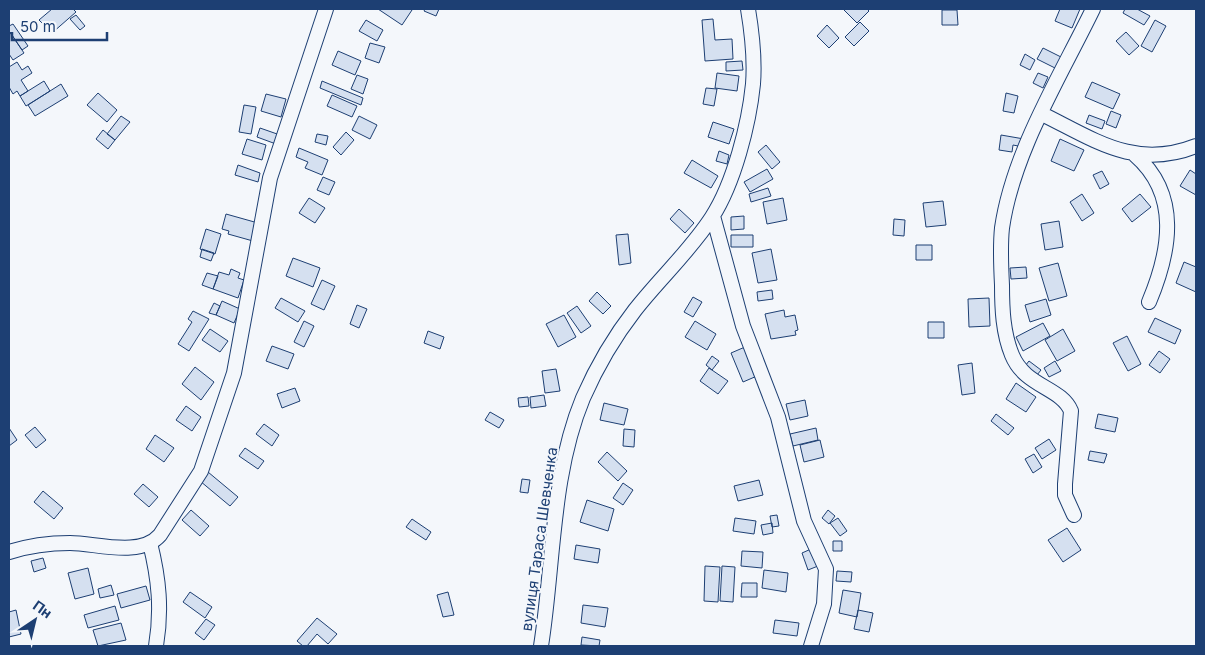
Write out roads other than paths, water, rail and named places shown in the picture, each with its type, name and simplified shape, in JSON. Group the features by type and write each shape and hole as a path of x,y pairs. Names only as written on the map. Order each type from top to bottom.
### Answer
{"street":[{"path":"9,552 28,547 69,543 127,547 150,543 160,535 201,471 234,373 270,178 326,9"},
{"name":"вулиця Тараса Шевченка","path":"541,646 562,474 573,425 603,357 618,333 713,216 735,163 750,99 753,56 748,9"},
{"path":"1074,515 1065,495 1064,484 1071,411 1060,396 1038,384 1019,368 1007,342 1004,326 1002,229 1012,186 1042,114 1093,9"},
{"path":"1042,114 1108,145 1135,155 1159,155 1196,146"},
{"path":"1135,155 1150,169 1156,181 1167,222 1168,243 1165,258 1149,302"},
{"path":"713,216 743,326 781,424 804,521 826,569 824,604 810,646"},
{"path":"150,543 159,580 160,605 156,646"}]}
